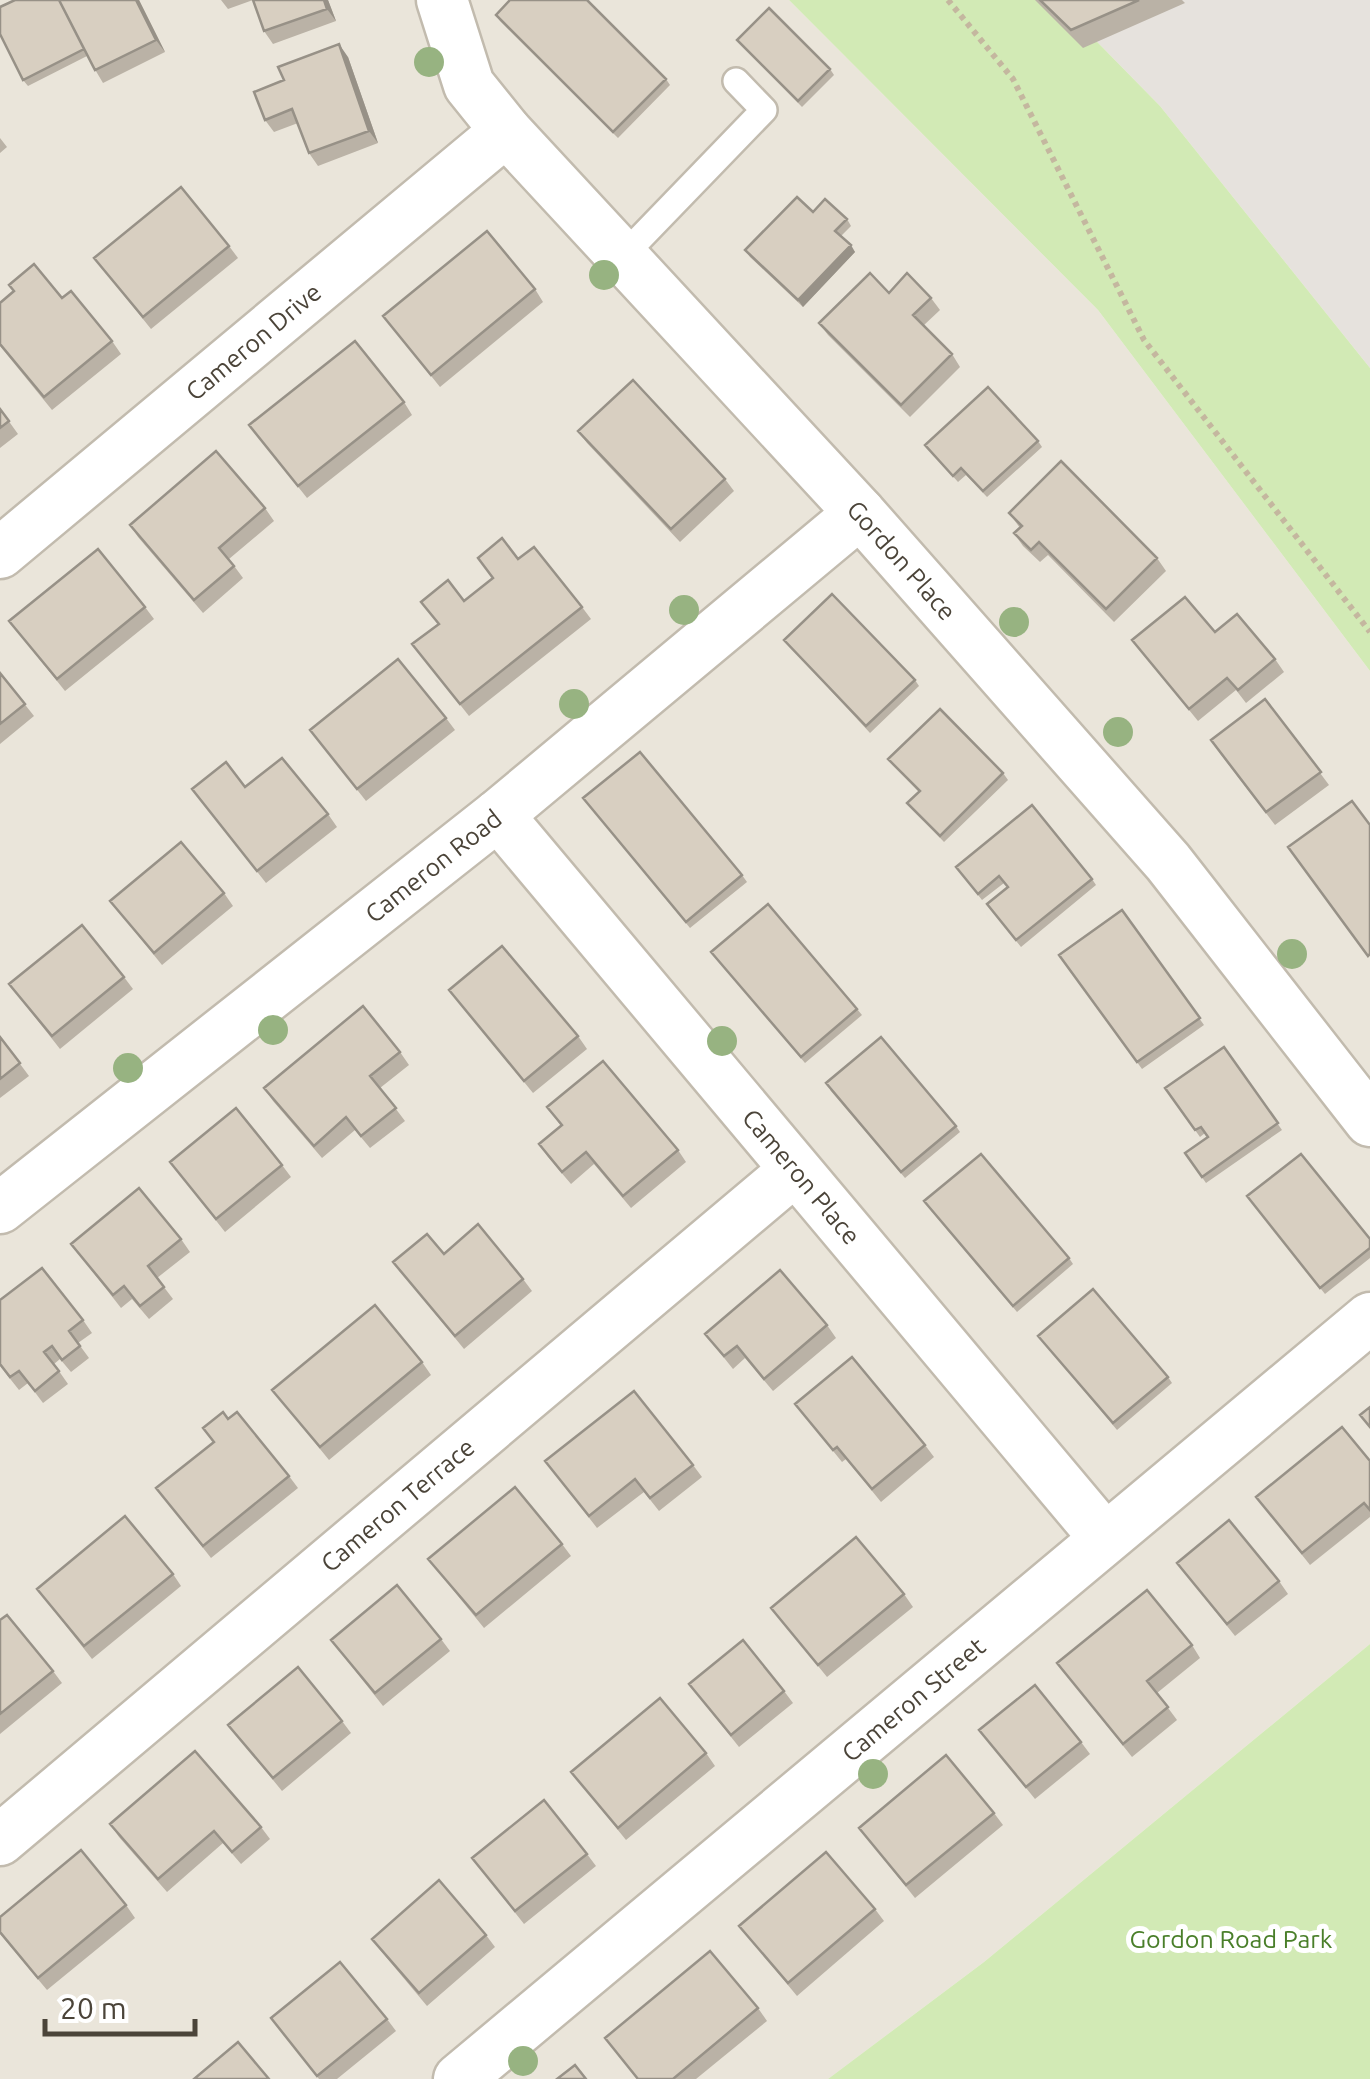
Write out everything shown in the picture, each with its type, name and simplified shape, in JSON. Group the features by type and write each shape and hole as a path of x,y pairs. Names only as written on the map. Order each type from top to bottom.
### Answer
{"street":[{"name":"Gordon Place","path":"442,0 470,84 506,131 860,513 1168,862 1370,1121"},
{"name":"Cameron Drive","path":"0,553 506,131"},
{"name":"Cameron Road","path":"0,1208 498,815 860,513"},
{"name":"Cameron Place","path":"498,815 1104,1537"},
{"name":"Cameron Terrace","path":"0,1840 795,1170"},
{"name":"Cameron Street","path":"458,2079 1370,1318"}],"lane":[{"path":"623,256 764,110 736,81"}],"path":[{"path":"948,0 1013,79 1144,340 1370,632"}],"shaded area":[{"path":"0,0 789,0 1098,310 1370,671 1370,1644 984,1962 828,2079 0,2079"},
{"path":"1056,0 1370,0 1370,368 1160,106"}],"green space":[{"path":"789,0 1056,0 1160,106 1370,368 1370,671 1098,310"},
{"name":"Gordon Road Park","path":"1370,1644 1370,2079 828,2079 984,1962"}],"building":[{"path":"15,0 59,0 84,49 23,80 0,34 0,7"},
{"path":"59,0 136,0 156,40 95,70"},
{"path":"253,0 324,0 327,9 264,31"},
{"path":"510,0 587,0 666,79 613,132 496,15"},
{"path":"1040,0 1139,0 1071,30"},
{"path":"769,8 830,69 798,101 737,40"},
{"path":"339,44 369,131 309,153 292,109 265,120 254,92 284,80 278,67"},
{"path":"181,187 229,246 143,317 94,258"},
{"path":"797,197 813,212 825,199 847,219 835,231 851,245 798,300 745,250"},
{"path":"487,231 535,289 431,375 383,316"},
{"path":"34,264 62,298 71,291 112,341 44,397 0,344 0,303 14,291 9,285"},
{"path":"870,273 889,293 907,273 931,298 913,315 952,354 901,405 819,323"},
{"path":"355,341 404,402 298,486 249,425"},
{"path":"633,380 725,479 671,529 578,431"},
{"path":"988,387 1038,441 983,491 961,468 953,476 925,445"},
{"path":"0,409 9,421 0,428"},
{"path":"216,451 265,508 219,548 234,566 194,600 130,525"},
{"path":"1061,461 1157,558 1106,609 1039,542 1031,550 1014,533 1022,526 1009,513"},
{"path":"502,538 518,559 534,547 582,607 460,704 412,644 439,624 421,602 448,580 464,601 493,578 478,558"},
{"path":"98,549 145,607 57,679 9,621"},
{"path":"832,594 915,680 866,726 784,640"},
{"path":"1185,597 1215,632 1237,614 1275,659 1238,690 1227,678 1189,709 1132,640"},
{"path":"398,659 446,718 357,789 310,730"},
{"path":"0,673 25,704 0,724"},
{"path":"1265,699 1321,772 1266,812 1211,740"},
{"path":"940,709 1003,773 940,836 907,803 920,791 888,759"},
{"path":"640,752 742,875 686,922 583,798"},
{"path":"282,758 328,814 257,871 192,789 226,762 245,787"},
{"path":"1352,801 1370,825 1368,956 1288,847"},
{"path":"1032,805 1092,879 1016,940 987,904 1008,887 999,876 978,894 956,867"},
{"path":"181,842 224,893 154,953 110,901"},
{"path":"768,904 857,1009 801,1057 711,952"},
{"path":"1122,910 1200,1018 1137,1062 1059,955"},
{"path":"82,925 124,977 52,1036 9,984"},
{"path":"502,946 578,1036 524,1081 449,990"},
{"path":"363,1006 400,1052 370,1076 396,1108 361,1136 346,1117 314,1146 264,1088"},
{"path":"0,1037 20,1063 0,1079"},
{"path":"881,1037 956,1126 901,1172 826,1083"},
{"path":"1224,1047 1278,1123 1202,1177 1185,1153 1208,1137 1201,1127 1195,1130 1165,1088"},
{"path":"603,1061 678,1150 623,1196 586,1152 562,1172 539,1144 562,1125 547,1107"},
{"path":"236,1108 282,1165 216,1219 170,1162"},
{"path":"981,1154 1069,1258 1013,1306 924,1201"},
{"path":"1301,1154 1370,1239 1370,1248 1320,1288 1247,1196"},
{"path":"139,1188 181,1239 148,1266 164,1287 140,1306 124,1286 113,1295 71,1244"},
{"path":"478,1224 523,1279 455,1336 393,1262 427,1234 444,1254"},
{"path":"42,1268 83,1320 69,1331 80,1346 62,1360 52,1346 44,1352 59,1371 35,1391 19,1371 10,1377 0,1364 0,1300"},
{"path":"780,1270 827,1325 764,1379 737,1346 724,1356 705,1334"},
{"path":"1093,1289 1168,1377 1113,1423 1038,1336"},
{"path":"375,1305 422,1362 320,1447 272,1390"},
{"path":"852,1357 925,1445 872,1489 795,1404"},
{"path":"634,1391 693,1465 650,1498 635,1479 589,1516 545,1461"},
{"path":"1370,1407 1370,1427 1360,1415"},
{"path":"223,1412 228,1419 237,1412 289,1476 203,1546 156,1488 214,1442 203,1428"},
{"path":"1342,1427 1370,1461 1370,1510 1364,1503 1302,1553 1256,1497"},
{"path":"515,1487 562,1544 476,1615 428,1559"},
{"path":"125,1516 173,1574 84,1646 37,1589"},
{"path":"1229,1520 1279,1581 1227,1624 1177,1563"},
{"path":"856,1537 904,1594 818,1665 771,1608"},
{"path":"397,1585 441,1639 375,1693 331,1640"},
{"path":"1147,1590 1192,1645 1147,1681 1168,1707 1123,1744 1057,1663"},
{"path":"7,1615 53,1671 0,1714 0,1620"},
{"path":"743,1640 784,1691 731,1735 689,1684"},
{"path":"298,1667 342,1721 273,1778 228,1725"},
{"path":"1035,1685 1081,1742 1026,1787 979,1730"},
{"path":"660,1698 706,1753 618,1828 571,1772"},
{"path":"195,1751 261,1827 232,1852 214,1831 158,1879 110,1824"},
{"path":"946,1755 994,1813 906,1885 859,1828"},
{"path":"544,1800 587,1854 515,1911 472,1858"},
{"path":"81,1850 126,1905 38,1978 0,1932 0,1917"},
{"path":"826,1852 875,1909 788,1983 739,1926"},
{"path":"439,1880 486,1935 419,1993 372,1939"},
{"path":"710,1951 758,2008 673,2079 638,2079 605,2038"},
{"path":"340,1962 387,2019 317,2076 271,2018"},
{"path":"238,2042 269,2079 194,2079"},
{"path":"575,2065 586,2079 557,2079"}]}
